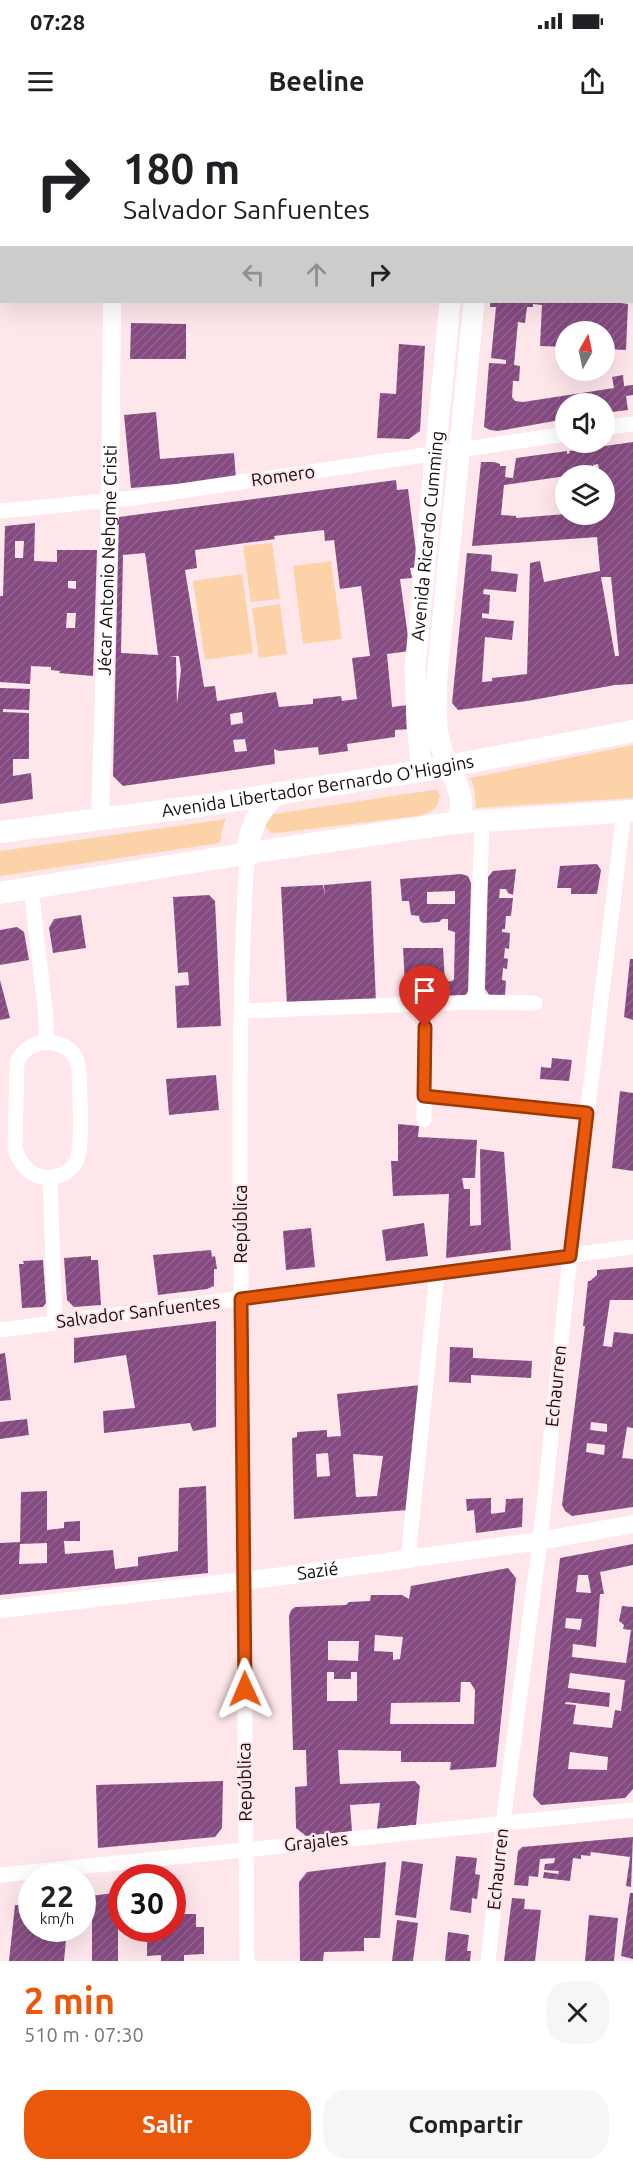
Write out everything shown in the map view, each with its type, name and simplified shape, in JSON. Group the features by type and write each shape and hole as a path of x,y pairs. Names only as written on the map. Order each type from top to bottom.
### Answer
{"main road":[{"name":"Avenida Ricardo Cumming","path":"422,771 415,683 426,543 450,303"},
{"name":"Avenida Ricardo Cumming","path":"449,766 439,744 436,711 437,676 474,303"},
{"path":"426,543 449,546"},
{"name":"Avenida Libertador Bernardo O'Higgins","path":"0,832 422,771 633,730"},
{"path":"449,766 462,804 459,816 453,823"},
{"path":"247,853 255,820 278,793"},
{"path":"0,893 247,853 453,823 629,812"}],"street":[{"name":"Jécar Antonio Nehgme Cristi","path":"100,818 110,501 112,303"},
{"path":"615,426 633,424"},
{"name":"Romero","path":"0,511 110,501 555,436"},
{"name":"Echaurren","path":"488,1961 503,1823 540,1541 587,1113 629,812"},
{"path":"476,1002 482,820"},
{"name":"República","path":"247,853 241,1011 241,1299 247,1961"},
{"path":"32,888 46,1016 46,1042"},
{"path":"241,1011 476,1002 535,1003"},
{"path":"424,1120 425,1004"},
{"path":"46,1042 61,1044 73,1052 78,1060 79,1068 79,1140 76,1161 63,1173 50,1178 41,1177 27,1170 15,1149 17,1062 24,1050 46,1042"},
{"path":"424,1096 587,1113"},
{"path":"50,1178 55,1323"},
{"name":"Salvador Sanfuentes","path":"0,1330 633,1247"},
{"path":"408,1559 437,1273"},
{"name":"Sazié","path":"0,1609 244,1581 408,1559 540,1541 633,1524"},
{"name":"Grajales","path":"0,1875 633,1810"}],"shaded area":[{"path":"272,543 280,599 251,602 243,546"},
{"path":"331,561 342,639 303,644 293,566"},
{"path":"242,574 253,653 205,660 193,581"},
{"path":"280,604 287,654 259,658 252,608"},
{"path":"633,745 633,798 476,808 474,786 470,778"},
{"path":"437,790 440,796 437,804 430,812 419,816 277,833 271,833 265,825 273,814"},
{"path":"226,819 220,843 0,876 0,851"}],"building":[{"path":"490,303 628,304 626,350 615,350 615,321 555,321 555,347 540,346 542,305 533,304 533,307 527,307 525,323 518,322 514,365 520,366 519,381 513,381 512,397 515,401 523,402 555,397 555,421 498,431 490,430 484,427 489,363 506,364 506,360 491,358 496,307 490,307"},
{"path":"131,323 186,324 186,359 130,359"},
{"path":"399,344 425,346 420,431 409,439 377,438 380,393 396,394"},
{"path":"623,375 624,386 633,385 633,395 626,396 628,410 615,412 615,393 582,393 614,388 613,381 615,381 615,376"},
{"path":"156,412 160,459 234,453 236,479 131,488 124,415"},
{"path":"633,442 633,684 458,710 452,703 467,553 492,555 491,571 518,574 516,592 484,589 483,594 490,595 489,614 482,613 482,618 514,621 512,640 485,637 482,682 492,681 492,678 527,674 530,563 540,561 544,582 600,571 597,537 472,546 481,462 494,462 500,466 506,466 505,477 513,478 516,458 555,453 615,453 615,445","holes":["601,577 611,577 619,656 615,656"]},
{"path":"396,480 397,490 408,489 418,567 410,568 412,578 400,579 410,651 387,654 392,707 408,705 411,729 395,730 395,737 347,744 348,751 319,755 318,747 279,751 274,749 275,764 123,786 113,776 119,517","holes":["324,530 325,541 334,540 340,589 361,586 370,656 352,658 357,699 342,701 341,696 313,699 313,704 279,707 276,692 217,701 215,686 204,687 185,570 197,568 195,550 275,539 274,536","145,553 158,655 121,653 123,555","168,656 179,656 181,670 177,704 176,657","242,712 243,723 231,725 230,714","245,739 247,751 235,752 233,740"]},
{"path":"35,523 34,561 57,562 57,550 97,550 93,676 59,673 60,671 51,670 51,667 31,666 30,684 0,682 0,596 3,596 5,526","holes":["15,541 24,541 23,558 15,558","68,581 76,581 76,589 68,588","67,613 76,613 75,628 66,628"]},
{"path":"0,688 30,689 29,710 3,709 3,712 29,713 29,759 13,759 13,776 31,773 33,799 0,804"},
{"path":"597,864 601,870 597,894 571,894 571,888 557,888 560,866"},
{"path":"516,869 513,895 506,889 500,889 499,898 513,898 511,916 506,916 505,929 502,929 502,932 510,933 509,949 505,948 504,958 508,959 507,969 503,968 502,980 506,981 505,996 490,996 485,989 488,877 493,871"},
{"path":"461,874 468,876 471,883 468,991 465,996 406,1001 403,948 443,948 445,982 452,981 454,979 455,932 448,930 448,919 423,923 419,916 411,915 409,901 402,901 400,879","holes":["455,891 455,904 427,904 427,892"]},
{"path":"371,881 376,1003 287,1006 281,887 323,885 325,896 324,885"},
{"path":"209,895 215,901 221,1026 177,1028 175,986 189,985 188,972 178,973 173,897"},
{"path":"81,915 86,948 53,953 49,928 54,919"},
{"path":"17,927 24,932 29,960 0,965 0,930"},
{"path":"630,959 633,959 633,1020 624,1017"},
{"path":"0,980 10,1018 0,1020"},
{"path":"552,1058 572,1060 569,1081 540,1079 541,1067 551,1068"},
{"path":"216,1075 219,1110 169,1115 166,1079"},
{"path":"620,1091 633,1093 633,1171 612,1168"},
{"path":"398,1124 419,1126 418,1137 477,1140 475,1178 462,1178 464,1189 470,1189 470,1226 481,1225 480,1149 504,1152 511,1250 446,1258 449,1194 393,1196 391,1161 398,1161"},
{"path":"424,1223 428,1256 386,1261 382,1230"},
{"path":"311,1228 315,1267 286,1270 283,1231"},
{"path":"211,1250 212,1257 215,1256 217,1269 214,1269 214,1286 207,1289 158,1295 153,1255"},
{"path":"91,1256 91,1260 98,1260 101,1305 74,1307 67,1300 64,1258"},
{"path":"43,1260 46,1303 43,1307 22,1308 19,1264 24,1264 23,1261"},
{"path":"633,1267 633,1300 610,1300 603,1346 612,1347 614,1332 633,1334 633,1428 627,1427 622,1458 633,1459 633,1507 572,1516 565,1511 562,1505 585,1326 583,1326 588,1281 597,1275 597,1270","holes":["591,1422 607,1424 607,1432 590,1430","587,1443 605,1445 604,1455 586,1452"]},
{"path":"216,1321 216,1427 193,1431 190,1423 104,1433 103,1411 135,1408 126,1355 74,1363 74,1338"},
{"path":"450,1347 473,1348 473,1358 532,1361 531,1378 471,1375 471,1383 449,1382"},
{"path":"5,1353 11,1400 0,1401 0,1354"},
{"path":"421,1385 408,1510 294,1519 292,1438 297,1437 297,1432 327,1430 327,1437 341,1436 337,1394","holes":["328,1453 330,1476 317,1477 316,1454","353,1454 383,1456 377,1496 356,1497"]},
{"path":"27,1419 29,1435 0,1439 0,1422"},
{"path":"206,1486 208,1573 0,1595 0,1543 20,1542 21,1492 47,1491 47,1530 64,1528 64,1522 80,1521 80,1541 64,1541 65,1554 113,1550 115,1569 138,1566 138,1557 178,1551 179,1488","holes":["47,1543 47,1563 19,1564 20,1544"]},
{"path":"491,1498 491,1514 505,1512 506,1499 523,1498 522,1527 476,1533 474,1510 467,1511 466,1499"},
{"path":"633,1544 633,1565 600,1572 604,1594 600,1594 596,1647 573,1644 572,1657 626,1663 631,1630 623,1629 624,1625 619,1621 622,1606 633,1607 633,1789 625,1798 541,1805 533,1796 560,1558","holes":["578,1575 588,1575 591,1593 576,1592","566,1618 582,1619 580,1630 565,1628","570,1673 625,1680 621,1711 615,1710 612,1728 573,1724 576,1705 565,1704 566,1702 609,1707 610,1693 568,1688","570,1752 608,1757 607,1770 568,1769"]},
{"path":"508,1568 516,1578 496,1767 450,1770 451,1762 401,1762 401,1751 338,1750 340,1784 415,1781 420,1786 416,1825 377,1829 380,1803 350,1805 352,1831 306,1836 296,1828 295,1787 307,1786 306,1750 293,1750 289,1616 291,1610 295,1607 346,1605 349,1602 370,1601 371,1595 402,1595 409,1599 411,1586","holes":["375,1635 403,1637 400,1659 393,1660 393,1652 374,1651","328,1641 359,1641 358,1661 328,1660","327,1672 334,1672 334,1679 351,1679 351,1672 357,1672 357,1701 327,1701","461,1682 470,1682 475,1690 474,1724 390,1724 391,1703 460,1702"]},
{"path":"223,1781 222,1828 215,1837 98,1848 96,1785"},
{"path":"633,1837 631,1887 626,1886 630,1857 591,1852 590,1856 581,1855 581,1859 573,1858 570,1881 543,1878 544,1872 558,1874 559,1871 544,1870 545,1864 554,1863 555,1858 540,1859 538,1877 529,1876 528,1886 514,1885 518,1851 522,1847"},
{"path":"456,1856 477,1858 475,1874 480,1875 477,1899 472,1898 471,1913 450,1910"},
{"path":"402,1861 423,1864 416,1918 395,1915"},
{"path":"386,1862 380,1938 364,1938 364,1951 324,1952 323,1961 300,1961 299,1882 307,1872"},
{"path":"630,1893 633,1893 633,1959 621,1956"},
{"path":"108,1894 108,1942 118,1942 118,1961 92,1961 92,1942 96,1942 96,1895"},
{"path":"512,1898 525,1899 524,1909 541,1910 535,1961 504,1961"},
{"path":"15,1905 18,1905 18,1942 66,1942 64,1961 9,1961"},
{"path":"186,1914 196,1914 196,1927 204,1927 204,1954 184,1955 184,1961 161,1961 161,1955 147,1956 147,1942 186,1942"},
{"path":"589,1915 618,1918 614,1961 585,1961"},
{"path":"397,1920 418,1923 413,1961 392,1961"},
{"path":"448,1932 469,1935 467,1951 471,1951 470,1961 445,1961"}],"route":[{"path":"245,1689 241,1299 570,1256 587,1113 424,1096 425,1027"}]}
